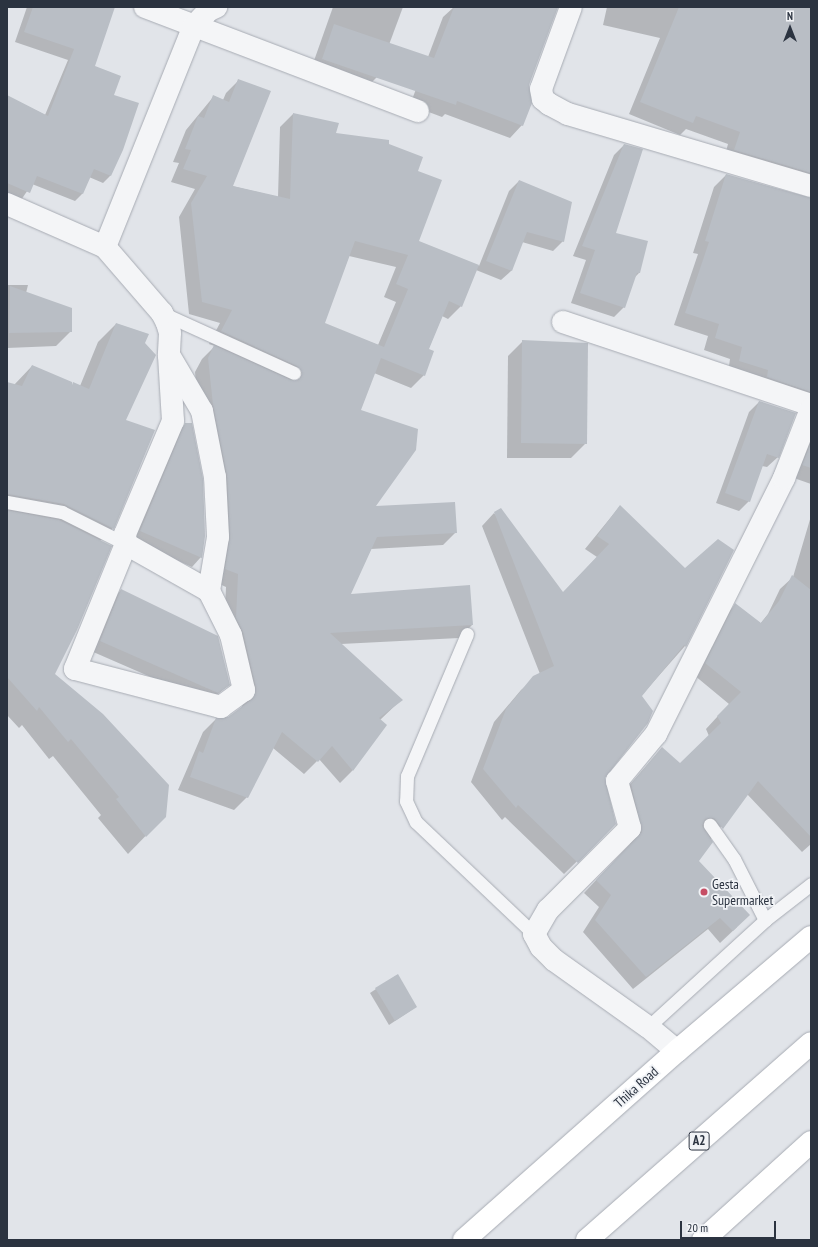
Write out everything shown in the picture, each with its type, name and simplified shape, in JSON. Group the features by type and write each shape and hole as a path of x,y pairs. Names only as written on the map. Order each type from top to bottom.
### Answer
{"main road":[{"name":"Thika Road","path":"464,1240 677,1051 811,937"},
{"name":"A2","path":"587,1240 811,1043"},
{"path":"703,1240 811,1142"}],"street":[{"path":"145,7 418,111"},
{"path":"105,247 194,26 209,10 216,7"},
{"path":"571,7 541,89 543,99 549,104 568,114 811,186"},
{"path":"7,204 105,247 162,313 170,333 169,355 173,422 125,534 126,544 75,669 221,707 244,690 231,635 209,591 126,544"},
{"path":"563,322 811,405"},
{"path":"169,355 202,411 215,477 218,537 209,591"},
{"path":"677,1051 648,1027 554,960 541,947 534,934 548,910 630,828 617,781 656,734 784,478 811,408"}],"lane":[{"path":"162,313 294,373"},
{"path":"7,502 62,512 126,544"},
{"path":"467,634 407,776 406,801 416,822 534,934"},
{"path":"710,825 734,859 765,920"},
{"path":"648,1027 765,920 811,884"}],"building":[{"path":"33,7 115,7 95,66 121,76 114,95 139,103 123,150 111,176 94,169 83,194 37,176 30,193 7,183 7,95 48,116 74,49 24,32"},
{"path":"454,7 558,7 529,85 532,103 523,126 457,101 456,105 322,59 334,24 434,58"},
{"path":"679,7 811,7 811,173 734,150 740,132 696,116 693,123 640,102"},
{"path":"238,79 271,91 233,186 290,199 293,113 339,123 336,133 389,140 389,144 423,157 418,171 442,180 419,241 479,265 462,307 449,301 429,349 434,351 425,376 381,358 361,410 418,429 416,450 376,506 455,502 457,533 377,537 351,594 470,585 473,625 330,633 403,700 379,718 387,725 353,771 332,746 318,762 282,732 248,798 190,777 199,751 203,753 216,718 228,717 251,700 256,688 243,632 236,618 238,574 225,569 230,537 227,476 213,405 208,358 214,345 291,380 299,379 302,373 297,366 221,331 232,310 202,302 191,203 207,176 183,169 191,150 185,149 198,116 204,118 213,95 229,102","holes":["355,241 408,255 396,284 408,289 384,347 325,323"]},
{"path":"624,144 643,149 616,233 648,241 640,273 637,273 625,308 580,293 595,250 582,246"},
{"path":"726,174 811,198 811,392 767,377 768,370 739,361 742,347 715,338 719,324 685,313 709,242 705,241"},
{"path":"519,180 572,202 564,242 527,232 512,271 486,261"},
{"path":"10,286 72,308 72,332 9,333"},
{"path":"116,323 149,334 145,343 156,355 126,420 155,430 114,529 64,504 7,494 7,382 22,386 32,365 72,382 72,385 73,382 89,389"},
{"path":"522,340 588,343 587,444 521,443"},
{"path":"759,401 796,413 779,458 767,454 750,502 725,493"},
{"path":"185,423 192,423 203,479 205,536 202,558 140,531"},
{"path":"811,443 811,468 802,465"},
{"path":"620,505 685,568 718,539 734,550 686,647 684,645 642,696 653,711 648,723 605,778 616,824 578,863 518,805 516,808 483,769 506,709 533,676 554,666 494,512 501,508 563,592 609,544 597,536"},
{"path":"7,510 59,520 112,546 77,630 55,674 103,714 169,785 166,817 146,837 116,799 119,797 71,739 68,742 39,707 37,711 7,677"},
{"path":"792,575 811,590 811,837 758,781 723,829 714,818 705,819 702,826 713,842 699,861 750,915 733,931 720,918 646,977 595,920 611,895 596,880 642,832 631,784 662,747 680,763 721,723 717,716 741,692 705,663 735,603 761,623 779,601"},
{"path":"121,589 218,636 230,685 218,693 100,641"},
{"path":"398,974 417,1007 395,1021 375,988"}],"place":[{"name":"Gesta Supermarket","path":"704,892"}]}
